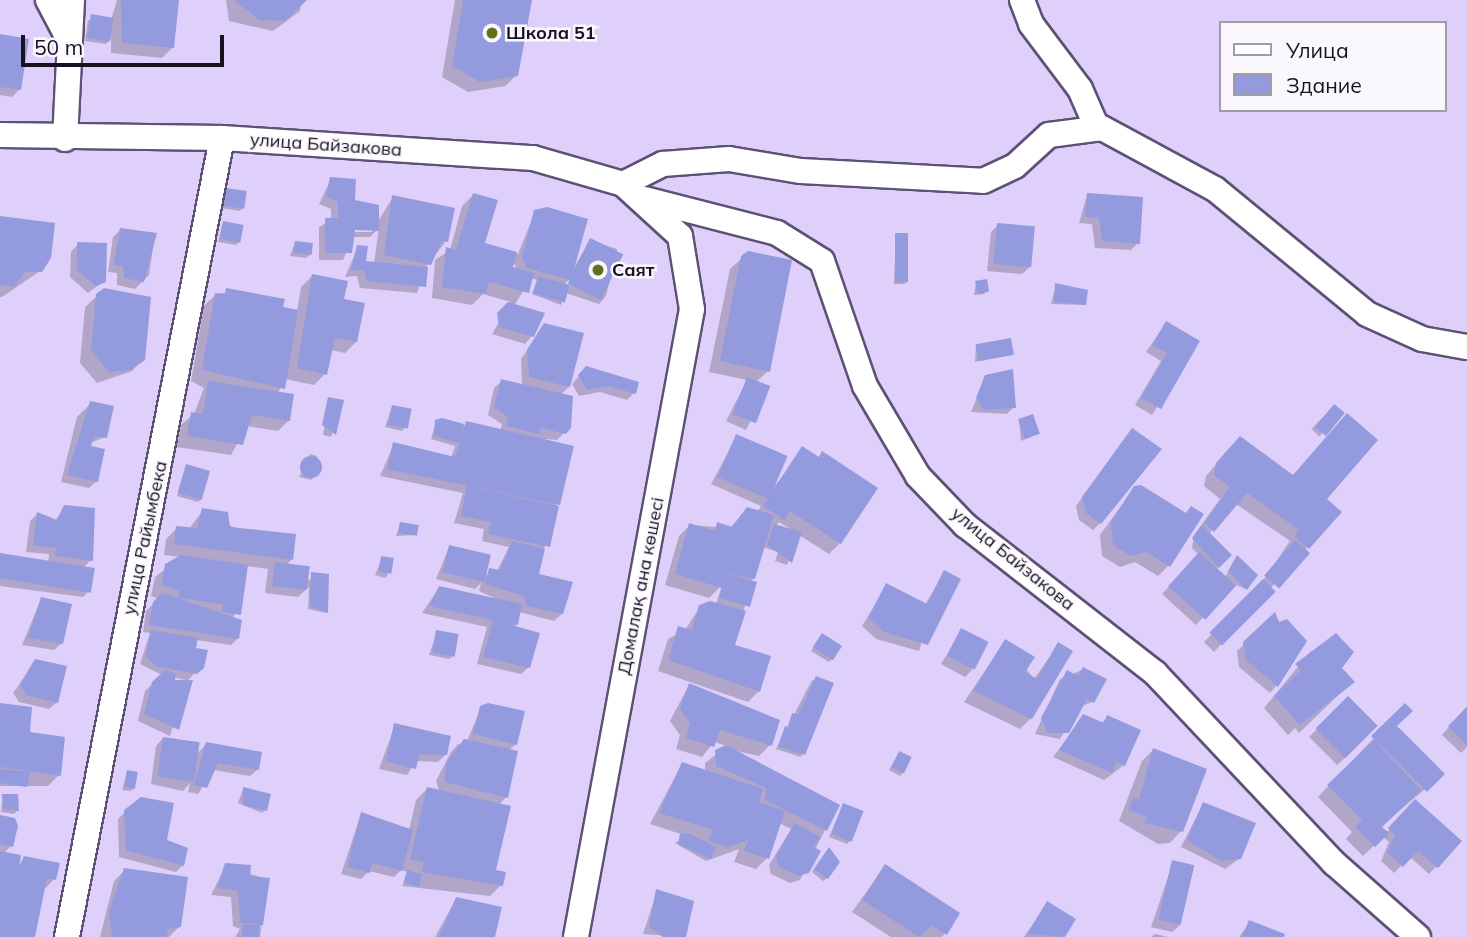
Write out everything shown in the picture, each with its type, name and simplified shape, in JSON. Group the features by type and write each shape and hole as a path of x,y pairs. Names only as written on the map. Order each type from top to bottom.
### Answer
{"street":[{"path":"48,0 68,38"},
{"path":"65,139 72,0"},
{"path":"1022,0 1031,24 1086,98 1097,128"},
{"path":"623,184 663,164 729,159 827,174 983,181 1015,166 1049,135 1097,128 1122,134 1215,189 1367,313 1422,339 1467,348"},
{"name":"улица Байзакова","path":"0,135 65,139 222,138 533,158 623,184 643,199 680,236"},
{"name":"улица Райымбека","path":"67,937 222,138"},
{"name":"улица Байзакова","path":"643,199 777,233 822,261 865,386 918,476 965,525 1155,673 1334,863 1418,937"},
{"name":"Домалақ ана көшесі","path":"576,937 692,309 680,236"}],"building":[{"path":"121,0 179,0 174,48 122,43"},
{"path":"234,0 307,0 285,21 259,20"},
{"name":"Школа 51","path":"463,0 532,0 518,76 480,82 452,66"},
{"path":"91,14 114,18 109,42 87,38"},
{"path":"0,34 29,39 21,90 0,87"},
{"path":"330,177 356,179 355,200 379,205 379,231 355,230 352,253 325,253 325,218 338,218 338,202 326,196"},
{"path":"226,188 247,191 244,209 223,206"},
{"path":"473,193 498,200 485,243 517,252 513,267 534,273 529,293 489,282 485,294 442,287 446,247 456,250"},
{"path":"1087,193 1143,197 1140,244 1102,241 1099,217 1085,217"},
{"path":"392,195 455,208 448,242 442,241 431,265 384,255"},
{"path":"547,207 588,219 571,280 527,268 522,257 534,210"},
{"path":"0,216 55,223 51,258 42,272 25,272 14,287 0,285"},
{"path":"223,221 244,225 240,243 220,239"},
{"path":"997,223 1035,226 1031,267 993,264"},
{"path":"120,228 157,233 144,282 124,278 123,266 114,265"},
{"path":"895,233 908,233 908,282 895,282"},
{"name":"Саят","path":"590,238 623,254 601,300 568,284"},
{"path":"295,241 313,243 312,255 294,253"},
{"path":"77,242 107,243 106,282 96,286 77,270"},
{"path":"357,245 368,246 366,261 428,267 426,287 367,281 364,270 351,270"},
{"path":"748,251 792,260 770,372 720,361 741,256"},
{"path":"312,274 348,281 344,299 365,303 357,342 335,338 327,375 297,368"},
{"path":"538,276 570,285 565,302 533,293"},
{"path":"987,279 989,292 977,294 975,281"},
{"path":"1055,283 1088,290 1086,305 1054,302"},
{"path":"104,288 151,297 145,360 131,370 109,372 91,351 96,294"},
{"path":"226,288 285,299 283,307 298,310 285,389 202,370 215,293 225,294"},
{"path":"508,302 545,313 534,337 499,327 497,313"},
{"path":"1166,321 1200,341 1161,409 1141,398 1167,353 1152,345"},
{"path":"544,323 584,333 570,387 529,377 527,350"},
{"path":"1011,338 1014,355 978,361 976,344"},
{"path":"586,366 639,382 636,394 608,386 587,390 578,375"},
{"path":"1013,369 1016,408 984,410 976,398 985,375"},
{"path":"747,377 770,386 756,423 733,414"},
{"path":"501,379 573,396 571,428 566,434 541,428 539,434 506,426 508,417 494,407"},
{"path":"208,381 294,394 290,421 252,415 243,445 187,436 191,412 203,414"},
{"path":"328,397 344,400 336,435 322,425"},
{"path":"90,401 114,406 107,438 94,436 91,446 105,449 98,482 67,475"},
{"path":"1334,404 1345,413 1326,436 1315,427"},
{"path":"392,405 412,409 408,428 388,425"},
{"path":"1347,413 1378,440 1327,499 1342,512 1309,549 1294,536 1299,530 1247,493 1214,532 1204,523 1230,487 1214,475 1216,463 1240,436 1293,475"},
{"path":"1033,414 1040,434 1025,439 1018,419"},
{"path":"442,418 464,424 459,443 434,436 435,420"},
{"path":"466,421 574,446 560,505 387,469 393,442 455,457"},
{"path":"1132,428 1162,449 1101,524 1086,513 1082,497"},
{"path":"736,434 788,456 769,499 718,477"},
{"path":"802,446 819,457 822,451 878,488 841,544 790,511 784,520 763,506"},
{"path":"311,456 319,459 322,467 319,475 311,478 303,475 300,467 303,459"},
{"path":"186,464 210,471 202,500 178,493"},
{"path":"1141,485 1186,513 1191,506 1204,514 1170,567 1147,552 1131,556 1113,545 1111,522 1134,486"},
{"path":"467,486 559,506 550,547 488,534 491,522 461,516"},
{"path":"64,505 95,508 93,561 55,556 56,548 33,545 37,512 57,520"},
{"path":"747,507 774,515 755,579 726,573 757,582 750,607 719,598 722,588 675,574 689,523 715,531 717,522 732,527"},
{"path":"202,508 228,512 230,527 296,534 293,560 174,544 176,526 197,528"},
{"path":"400,522 419,525 417,536 398,533"},
{"path":"774,524 802,532 792,563 767,545"},
{"path":"1202,525 1232,555 1219,568 1192,538"},
{"path":"1295,540 1310,553 1279,589 1264,575"},
{"path":"512,541 545,549 539,574 573,582 563,614 526,606 524,596 485,584 489,568 500,570"},
{"path":"449,545 491,555 485,582 443,572"},
{"path":"1199,552 1236,585 1205,620 1168,586"},
{"path":"0,553 95,568 91,593 0,578"},
{"path":"181,555 248,565 241,615 222,612 223,604 178,598 179,591 162,585 165,564"},
{"path":"1237,555 1258,575 1247,590 1228,571"},
{"path":"381,556 394,558 391,574 378,572"},
{"path":"275,562 310,566 307,590 272,586"},
{"path":"944,570 961,579 928,645 884,632 868,618 886,583 927,604"},
{"path":"311,572 329,574 328,613 310,606"},
{"path":"1263,579 1276,592 1222,645 1209,633"},
{"path":"439,586 522,604 518,625 504,623 540,633 530,668 483,657 493,620 429,606"},
{"path":"162,593 242,620 239,639 149,625 153,602"},
{"path":"41,597 72,604 63,644 28,638"},
{"path":"710,601 746,611 735,645 771,656 760,692 668,660 678,626 692,630 699,605"},
{"path":"1275,612 1279,622 1287,619 1307,641 1278,687 1246,660 1243,642"},
{"path":"961,628 989,642 975,670 947,656"},
{"path":"151,630 198,638 196,648 208,650 204,668 197,674 155,666 146,656"},
{"path":"436,630 459,634 455,657 432,653"},
{"path":"822,633 842,646 833,660 813,647"},
{"path":"1336,633 1354,652 1342,668 1355,682 1300,725 1274,696 1301,670 1295,664"},
{"path":"1005,639 1035,657 1025,672 1037,679 1058,642 1073,651 1032,719 973,691"},
{"path":"35,659 67,666 58,703 26,695 20,684"},
{"path":"1083,667 1107,679 1094,703 1087,699 1069,733 1048,733 1041,718 1067,670 1078,676"},
{"path":"165,670 176,674 175,680 193,680 179,730 144,714 152,682"},
{"path":"816,676 834,683 805,755 778,746 785,726 794,729 788,726 792,713 798,715"},
{"path":"689,683 780,720 772,746 720,730 714,747 686,738 690,723 680,709"},
{"path":"1348,696 1378,726 1345,758 1315,729"},
{"path":"0,703 32,707 30,732 65,737 61,776 0,767"},
{"path":"488,703 525,711 517,745 473,734 480,706"},
{"path":"1405,703 1413,711 1397,726 1445,774 1427,792 1371,736"},
{"path":"1467,707 1467,745 1448,726"},
{"path":"1083,714 1104,723 1107,715 1141,730 1125,766 1117,762 1112,773 1059,750"},
{"path":"394,723 451,736 447,755 419,754 416,769 386,761"},
{"path":"163,737 200,742 194,782 157,777"},
{"path":"464,739 518,751 508,798 445,782 446,763"},
{"path":"1374,740 1421,790 1382,827 1389,833 1375,847 1355,827 1362,820 1327,785"},
{"path":"206,742 262,752 259,770 218,763 207,788 194,785"},
{"path":"726,745 840,805 827,831 765,800 766,788 716,766 715,750"},
{"path":"1153,748 1207,769 1183,832 1144,823 1147,817 1129,810 1133,797 1139,799"},
{"path":"899,751 912,757 904,773 891,767"},
{"path":"682,762 763,789 759,802 785,811 769,859 744,851 748,840 728,847 709,841 713,830 659,813"},
{"path":"0,769 30,772 27,787 0,783"},
{"path":"127,770 138,772 135,789 124,787"},
{"path":"243,787 271,794 267,811 243,805"},
{"path":"427,787 511,806 496,870 506,872 503,886 422,872 424,862 410,859"},
{"path":"2,794 18,794 19,811 3,809"},
{"path":"141,797 174,803 167,840 188,848 184,866 126,850 124,810"},
{"path":"1415,799 1462,841 1438,868 1418,851 1403,867 1387,853 1395,835 1388,828"},
{"path":"1203,802 1256,823 1241,859 1221,861 1187,840"},
{"path":"843,803 864,811 852,842 831,834"},
{"path":"361,812 413,830 402,871 372,863 370,873 347,867"},
{"path":"0,815 15,818 18,826 13,847 0,844"},
{"path":"795,823 820,837 814,847 821,851 809,873 798,876 778,866 776,856"},
{"path":"688,833 716,847 711,859 678,844 680,834"},
{"path":"829,847 840,862 828,879 814,869"},
{"path":"0,851 21,855 19,868 24,856 60,863 56,880 47,878 35,937 0,937"},
{"path":"1172,860 1194,865 1181,925 1158,919"},
{"path":"225,863 251,865 250,876 270,878 263,925 241,923 237,890 217,888"},
{"path":"885,864 960,913 947,935 932,926 919,937 862,900"},
{"path":"124,868 188,877 181,927 168,929 167,937 112,937 109,912"},
{"path":"407,870 422,874 419,887 404,883"},
{"path":"656,889 694,901 686,937 663,937 649,927"},
{"path":"456,897 502,907 495,937 439,937"},
{"path":"1047,901 1076,919 1065,937 1027,934"},
{"path":"1249,920 1285,934 1284,937 1242,937"},
{"path":"242,925 259,925 259,937 242,937"}],"place":[{"name":"Школа 51","path":"492,33"},
{"name":"Саят","path":"598,270"}]}
